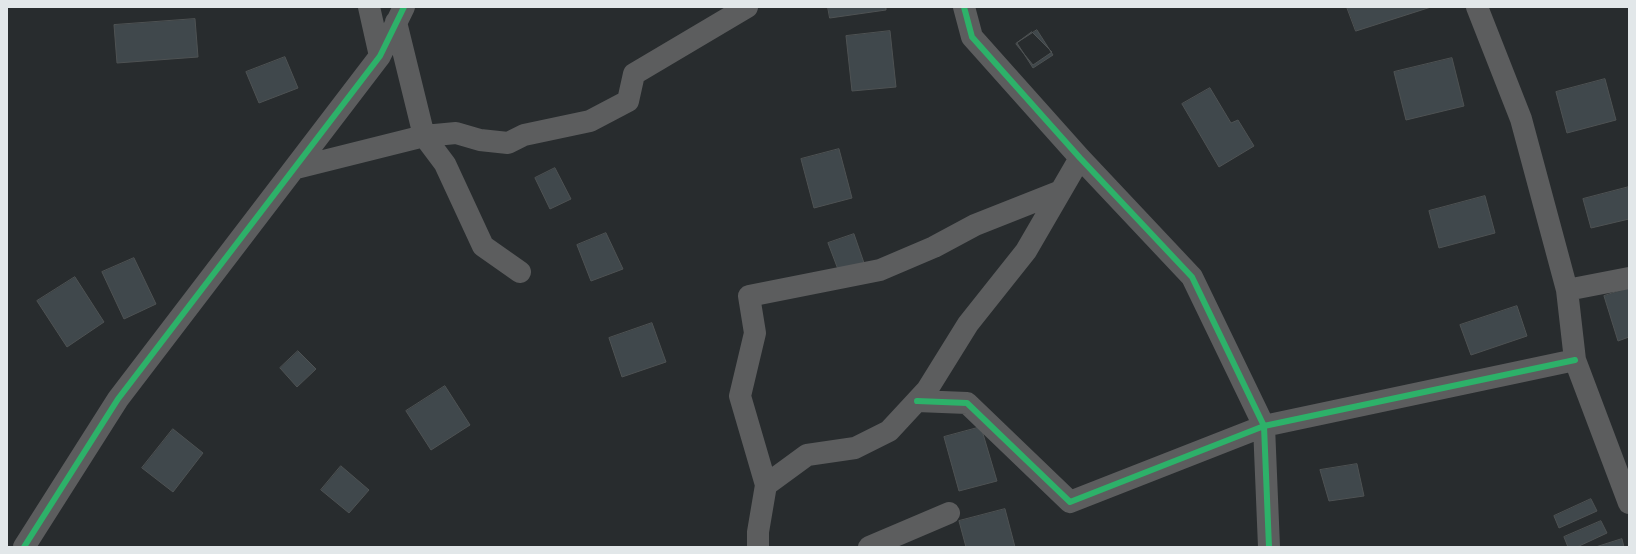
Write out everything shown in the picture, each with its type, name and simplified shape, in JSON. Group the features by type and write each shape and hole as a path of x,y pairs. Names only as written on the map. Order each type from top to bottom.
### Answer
{"street":[{"path":"369,7 380,56"},
{"path":"296,168 424,136 456,133 480,140 508,143 524,135 590,121 628,101 634,74 747,7"},
{"path":"964,7 972,37 1080,158 1192,277 1264,426 1269,547"},
{"path":"1477,7 1521,119 1568,290 1575,360 1629,503"},
{"path":"24,547 118,399 296,168 380,56 400,15"},
{"path":"400,15 424,136 445,164 483,246 520,272"},
{"path":"766,485 807,455 855,448 889,431 927,390 968,324 1026,251 1080,158"},
{"path":"758,547 758,532 766,485 740,396 755,333 749,296 880,270 934,247 975,225 1061,191"},
{"path":"1568,290 1629,278"},
{"path":"917,401 967,403 1070,502 1264,426 1575,360"},
{"path":"869,547 949,513"}],"building":[{"path":"828,7 886,7 886,10 830,18"},
{"path":"1347,7 1431,7 1356,31"},
{"path":"195,19 198,57 117,63 114,25"},
{"path":"1037,30 1053,55 1033,68 1017,43"},
{"path":"890,31 896,87 852,91 846,36"},
{"path":"1032,32 1052,52 1033,65 1016,44"},
{"path":"285,57 298,88 259,103 246,72"},
{"path":"1452,58 1464,106 1406,120 1394,72"},
{"path":"1605,79 1616,120 1567,133 1556,92"},
{"path":"1210,88 1231,123 1238,120 1254,146 1219,167 1182,104"},
{"path":"839,149 852,198 814,208 801,159"},
{"path":"555,168 571,199 550,209 535,178"},
{"path":"1629,187 1629,219 1591,228 1583,199"},
{"path":"1485,196 1495,233 1439,248 1429,211"},
{"path":"606,233 623,269 591,281 577,245"},
{"path":"854,234 864,263 839,272 828,243"},
{"path":"134,258 156,304 124,319 102,272"},
{"path":"75,277 104,322 67,347 37,301"},
{"path":"1629,288 1629,337 1618,341 1604,296"},
{"path":"1517,306 1527,336 1471,355 1460,325"},
{"path":"652,323 666,362 622,377 609,338"},
{"path":"298,351 316,369 297,387 280,368"},
{"path":"445,386 470,425 431,450 406,411"},
{"path":"981,427 997,481 959,491 944,437"},
{"path":"173,429 203,453 173,492 142,468"},
{"path":"1357,464 1364,496 1329,501 1320,470"},
{"path":"341,466 369,490 349,513 321,490"},
{"path":"1591,499 1597,511 1559,528 1554,516"},
{"path":"1005,509 1015,547 966,547 959,521"},
{"path":"1601,521 1607,533 1577,547 1568,547 1564,537"},
{"path":"1622,539 1624,547 1596,547"}],"cycle path":[{"path":"24,547 118,399 380,56 404,7"},
{"path":"964,7 972,37 1080,158 1192,277 1264,426 1269,547"},
{"path":"917,401 967,403 1070,502 1264,426 1575,360"}]}
